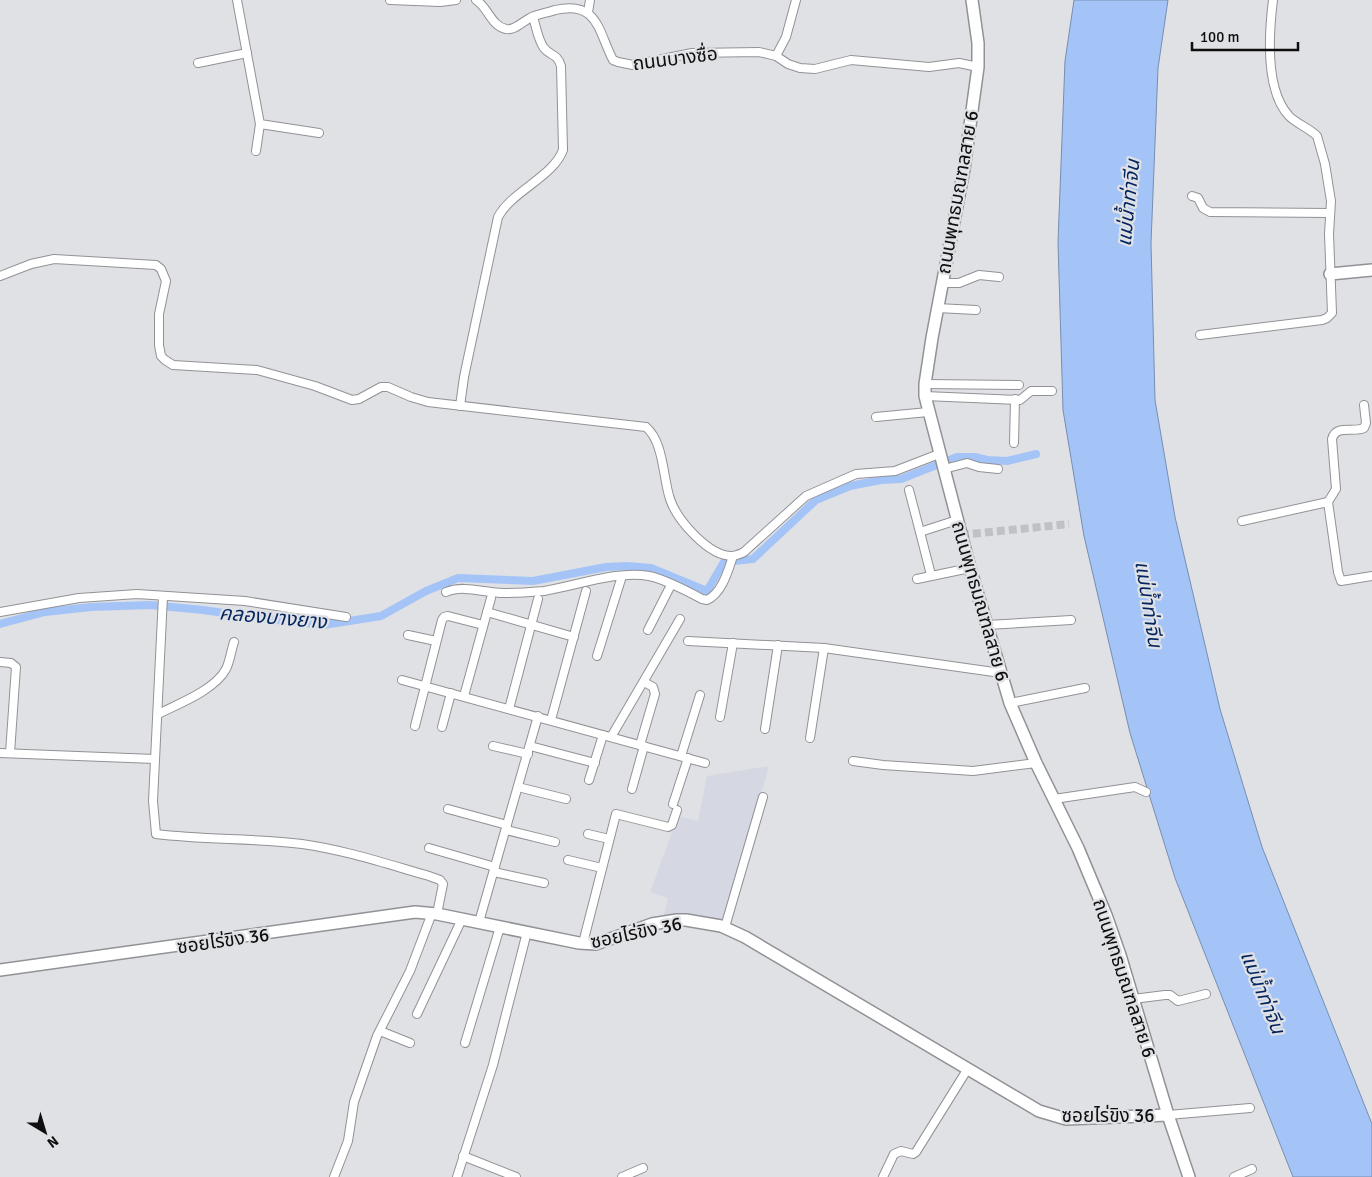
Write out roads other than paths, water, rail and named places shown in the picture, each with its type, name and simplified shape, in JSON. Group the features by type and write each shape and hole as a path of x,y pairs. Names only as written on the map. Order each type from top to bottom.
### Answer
{"street":[{"path":"237,0 260,124 256,151"},
{"path":"390,0 440,2 456,0"},
{"name":"ถนนบางซื่อ","path":"476,0 480,2 495,23 510,29 533,16 567,7 589,7 603,34 613,60 625,64 642,64 692,53 759,52 776,56 788,64 800,68 815,69 851,60 929,67 959,63 978,67"},
{"path":"776,56 786,37 796,0"},
{"name":"ถนนพุทธมณฑลสาย 6","path":"972,0 978,44 978,67 964,169 937,308 925,384 925,396 970,568 1010,703 1036,763 1078,848 1106,915 1189,1177"},
{"path":"1200,335 1326,319 1332,313 1330,274 1331,201 1328,178 1316,134 1299,124 1287,113 1276,94 1271,56 1270,21 1273,0"},
{"path":"460,406 498,217 514,199 557,162 563,150 561,66 556,56 544,49 533,16"},
{"path":"198,63 247,53"},
{"path":"260,124 319,133"},
{"path":"1192,196 1198,198 1203,208 1210,212 1330,213"},
{"path":"0,276 31,264 54,259 156,265 165,274 166,281 159,314 159,345 162,356 173,365 257,370 315,386 352,400 359,399 381,387 388,387 410,397 428,402 646,427 655,439 669,496 679,516 703,542 732,558"},
{"path":"1330,274 1372,270"},
{"path":"942,283 959,283 979,275 999,277"},
{"path":"937,308 976,310"},
{"path":"925,384 1018,385"},
{"path":"925,396 1015,400 1023,399 1032,391 1052,391"},
{"path":"1014,443 1015,400"},
{"path":"1364,405 1366,423 1364,428 1339,430 1333,434 1336,489 1328,502 1341,581 1372,576"},
{"path":"876,417 928,412"},
{"path":"446,592 463,588 496,593 531,592 622,576 648,576 707,600 715,594 728,571 732,558 744,552 806,496 856,474 895,471 939,454"},
{"path":"944,469 968,463 979,467 998,469"},
{"path":"909,490 931,575"},
{"path":"1242,521 1328,502"},
{"path":"920,532 957,520"},
{"path":"917,579 970,568"},
{"path":"597,656 622,576"},
{"path":"648,630 671,585"},
{"path":"551,720 586,591"},
{"path":"0,612 79,598 137,594 162,598 245,601 346,617"},
{"path":"162,598 153,801 156,834 185,838 300,844 337,850 410,870 440,880 443,884 435,914 410,971 380,1030 354,1102 348,1141 334,1177"},
{"path":"464,696 491,598"},
{"path":"509,708 538,599"},
{"path":"487,612 574,638"},
{"path":"416,726 436,641 444,617 448,616 483,626"},
{"path":"589,780 594,763 607,736 644,682 680,619"},
{"path":"987,624 1071,620"},
{"path":"408,634 436,641"},
{"path":"688,641 824,648 1001,673"},
{"path":"158,714 202,691 218,680 226,669 234,642"},
{"path":"720,717 733,643"},
{"path":"765,729 778,645"},
{"path":"810,738 824,648"},
{"path":"0,662 11,663 16,667 10,753"},
{"path":"402,680 705,763"},
{"path":"632,789 655,694 653,687 644,682"},
{"path":"1010,703 1085,688"},
{"path":"442,727 451,693"},
{"path":"583,943 616,814 668,827 672,825 684,757 700,695"},
{"path":"479,922 538,716"},
{"path":"493,746 528,754"},
{"path":"530,746 594,763"},
{"path":"0,753 155,759"},
{"path":"853,761 883,765 974,771 1036,763"},
{"path":"518,787 566,799"},
{"path":"1054,798 1135,787 1146,792"},
{"path":"724,927 763,797"},
{"path":"448,809 555,842"},
{"path":"588,834 609,839"},
{"path":"429,848 544,883"},
{"path":"568,860 602,868"},
{"name":"ซอยไร่ขิง 36","path":"0,970 415,912 435,914 596,944 652,924 686,920 724,927 745,937 1039,1112 1061,1118 1168,1115"},
{"path":"417,1014 462,919"},
{"path":"465,1043 500,927"},
{"path":"456,1177 492,1065 527,932"},
{"path":"1133,1000 1170,995 1178,1001 1206,994"},
{"path":"380,1030 410,1043"},
{"path":"883,1177 894,1154 901,1151 913,1154 916,1152 967,1070"},
{"path":"1168,1115 1250,1108"},
{"path":"464,1156 516,1177"},
{"path":"622,1177 643,1168"},
{"path":"1234,1177 1252,1169"}],"water":[{"name":"แม่น้ำท่าจีน","path":"1074,0 1168,0 1158,68 1151,243 1155,400 1175,517 1220,709 1262,847 1372,1124 1372,1177 1293,1177 1175,878 1130,733 1084,536 1063,410 1058,242 1065,61"}],"waterway":[{"name":"คลองบางยาง","path":"0,624 45,612 91,607 150,605 324,625 381,616 426,591 458,578 533,581 606,567 627,566 651,568 707,591 724,562 753,559 816,500 850,486 881,480 901,479 957,457 1007,461 1036,454"}],"tunnel":[{"path":"961,535 1069,524"}]}
